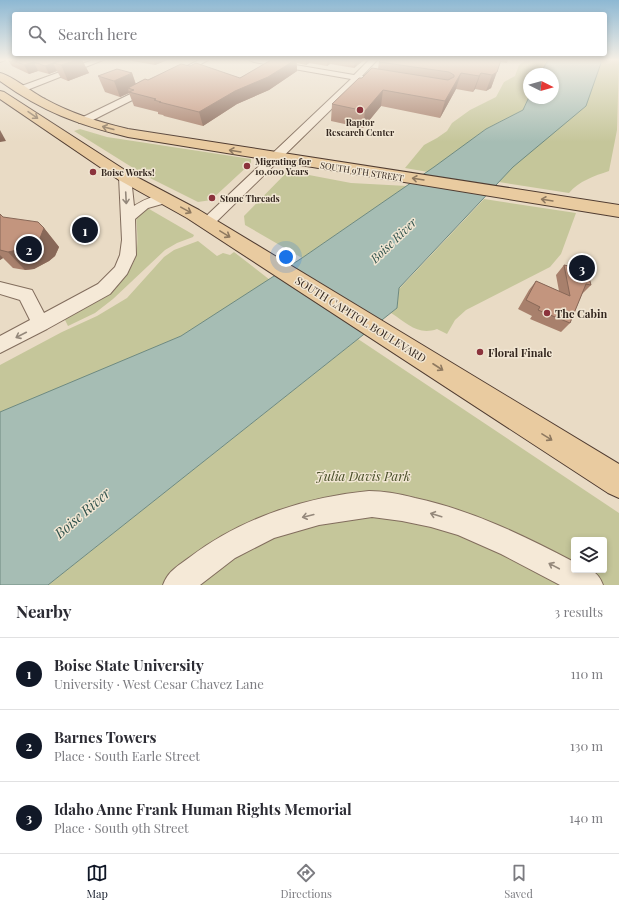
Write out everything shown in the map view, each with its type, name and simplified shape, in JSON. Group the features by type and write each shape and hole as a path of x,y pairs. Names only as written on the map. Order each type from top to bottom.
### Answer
{"main road":[{"path":"15,87 47,105 83,121"},
{"name":"SOUTH CAPITOL BOULEVARD","path":"0,94 125,177 243,245 619,482"},
{"name":"SOUTH 9TH STREET","path":"83,121 128,133 275,158 619,211"}],"street":[{"path":"19,90 26,87"},
{"path":"83,121 150,87"},
{"path":"207,223 349,87"},
{"path":"0,345 104,289 121,270 128,255 129,240 125,177"},
{"path":"127,219 139,206 164,199"},
{"path":"0,288 26,295 41,324"},
{"path":"177,585 233,544 288,520 335,509 371,504 425,511 469,525 522,549 589,585"}],"green space":[{"path":"501,87 523,87 523,104 526,104 523,110 486,129 428,172 405,168 424,145 447,131 452,123 470,110 496,97"},
{"path":"580,87 618,87 617,130 609,171 582,182 569,193 499,182"},
{"path":"80,129 107,137 251,159 251,163 211,200 198,202 146,176 74,131"},
{"path":"288,171 351,183 407,186 302,258 245,225 244,216"},
{"path":"484,199 576,213 561,254 550,267 466,310 455,320 447,334 437,329 430,331 418,330 391,313 397,308 399,289"},
{"path":"144,206 194,235 193,237 177,243 165,250 113,299 95,313 68,326 64,318 104,292 123,276 130,267 135,259 137,248 136,215"},
{"path":"198,241 217,256 223,253 230,255 234,252 270,280 181,336 0,414 0,365 62,332 97,316 127,298 164,257 174,250"},
{"name":"Julia Davis Park","path":"358,339 619,513 619,585 48,585"}],"water":[{"name":"Boise River","path":"559,87 593,87 586,106 513,167 399,288 397,308 48,585 0,585 0,412 181,336 302,258 434,167 486,129 523,110 526,104 559,104"}],"building":[{"path":"244,87 199,112 159,102 161,102 154,100 156,99 129,92 134,90 128,88"},
{"path":"349,87 453,87 445,101 383,90 365,111 332,104"},
{"path":"0,214 3,217 38,222 44,228 40,238 34,243 17,250 8,252 0,250"},
{"path":"564,265 587,270 591,285 586,284 570,323 538,310 540,307 526,300 536,281 570,296"}],"place":[{"name":"Raptor Research Center","path":"360,110"},
{"name":"Migrating for 10,000 Years","path":"247,166"},
{"name":"Boise Works!","path":"93,172"},
{"name":"Stone Threads","path":"212,198"},
{"name":"Boise State University","path":"85,230"},
{"name":"Barnes Towers","path":"29,249"},
{"name":"Idaho Anne Frank Human Rights Memorial","path":"582,268"},
{"name":"The Cabin","path":"547,313"},
{"name":"Floral Finale","path":"480,352"}]}
